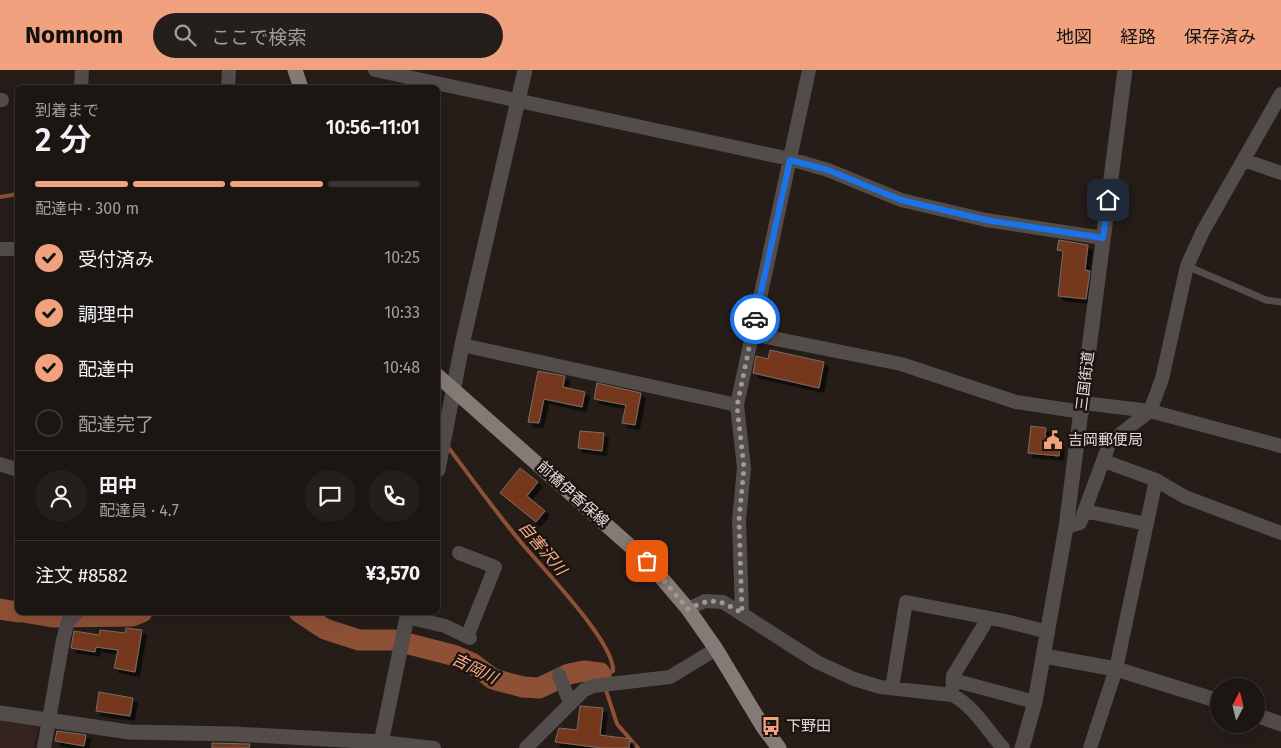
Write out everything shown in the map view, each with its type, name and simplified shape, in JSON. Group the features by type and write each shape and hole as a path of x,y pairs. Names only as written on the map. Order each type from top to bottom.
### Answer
{"main road":[{"path":"295,70 300,85"},
{"name":"前橋伊香保線","path":"440,378 647,561 688,609 716,649 762,727 779,748"}],"street":[{"path":"81,85 82,70"},
{"path":"228,85 229,70"},
{"path":"375,70 790,160 828,170 901,200 986,220 1103,238"},
{"path":"440,460 462,345 524,70"},
{"path":"742,613 739,520 744,468 737,406 809,70"},
{"name":"三国街道","path":"1022,748 1035,702 1066,527 1125,70"},
{"path":"1066,527 1080,523 1110,442 1150,411 1162,379 1187,266 1203,230 1281,94"},
{"path":"1244,160 1281,173"},
{"path":"0,249 15,249"},
{"path":"752,334 900,364 1016,402 1082,408 1150,411 1281,446"},
{"path":"462,345 737,406"},
{"path":"1104,461 1156,480 1185,497 1281,533"},
{"path":"0,464 15,469"},
{"path":"1090,748 1116,669 1156,480"},
{"path":"1084,511 1147,524"},
{"path":"381,745 407,619 446,626 468,638 495,567 458,553"},
{"path":"688,609 713,600 723,602 817,662 854,679 892,688 952,696 960,699 1003,748"},
{"path":"892,688 906,602 985,617 1048,632"},
{"path":"44,748 48,720 73,617"},
{"path":"952,696 953,676 984,625 985,617"},
{"path":"526,748 570,703 593,686 670,677 716,649"},
{"path":"1044,656 1116,669 1210,699"},
{"path":"953,680 1035,702"},
{"path":"561,681 570,703"},
{"path":"0,713 129,732 234,734 434,748"},
{"path":"1265,718 1281,724"}],"lane":[{"path":"1187,266 1266,300 1281,302"}],"shaded area":[{"path":"0,721 39,726 33,748 0,748"}],"building":[{"path":"1059,240 1088,245 1085,270 1090,271 1086,299 1058,296 1063,251 1057,250"},
{"path":"770,350 824,362 819,388 753,373 756,356 768,359"},
{"path":"538,371 565,376 563,387 585,392 582,407 544,399 539,423 528,422"},
{"path":"597,383 641,393 635,425 622,423 626,405 594,399"},
{"path":"1031,426 1046,428 1045,437 1056,438 1055,442 1060,443 1059,456 1028,453"},
{"path":"580,431 604,433 602,451 578,448"},
{"path":"520,468 538,482 527,496 545,511 536,522 500,493"},
{"path":"126,628 142,630 135,672 114,668 118,650 96,647 95,652 71,648 74,631 99,635 100,630 125,633"},
{"path":"99,692 133,698 130,716 96,711"},
{"path":"580,706 603,708 600,735 630,739 629,748 602,748 555,742 559,728 577,730"},
{"path":"57,731 86,735 84,746 55,741"},
{"path":"212,743 250,744 249,748 212,748"}],"waterway":[{"name":"自害沢川","path":"0,197 15,194"},
{"name":"自害沢川","path":"448,447 520,541 575,604 602,642 610,658 613,671 601,675 617,724 638,748"},
{"name":"吉岡川","path":"0,609 15,612"},
{"name":"吉岡川","path":"41,615 53,617 134,615"},
{"name":"吉岡川","path":"304,615 325,629 359,640 394,640 456,656 472,663 493,679 523,687 539,688 569,674 584,671 600,673 601,675"}],"way so far":[{"path":"647,561 688,609 705,601 713,600 723,602 742,613 743,594 739,520 744,468 737,406 755,319"}],"place":[{"name":"吉岡郵便局","path":"1053,440"},
{"name":"下野田","path":"771,726"}],"route":[{"path":"755,319 790,160 828,170 901,200 986,220 1103,238 1108,200"}]}
